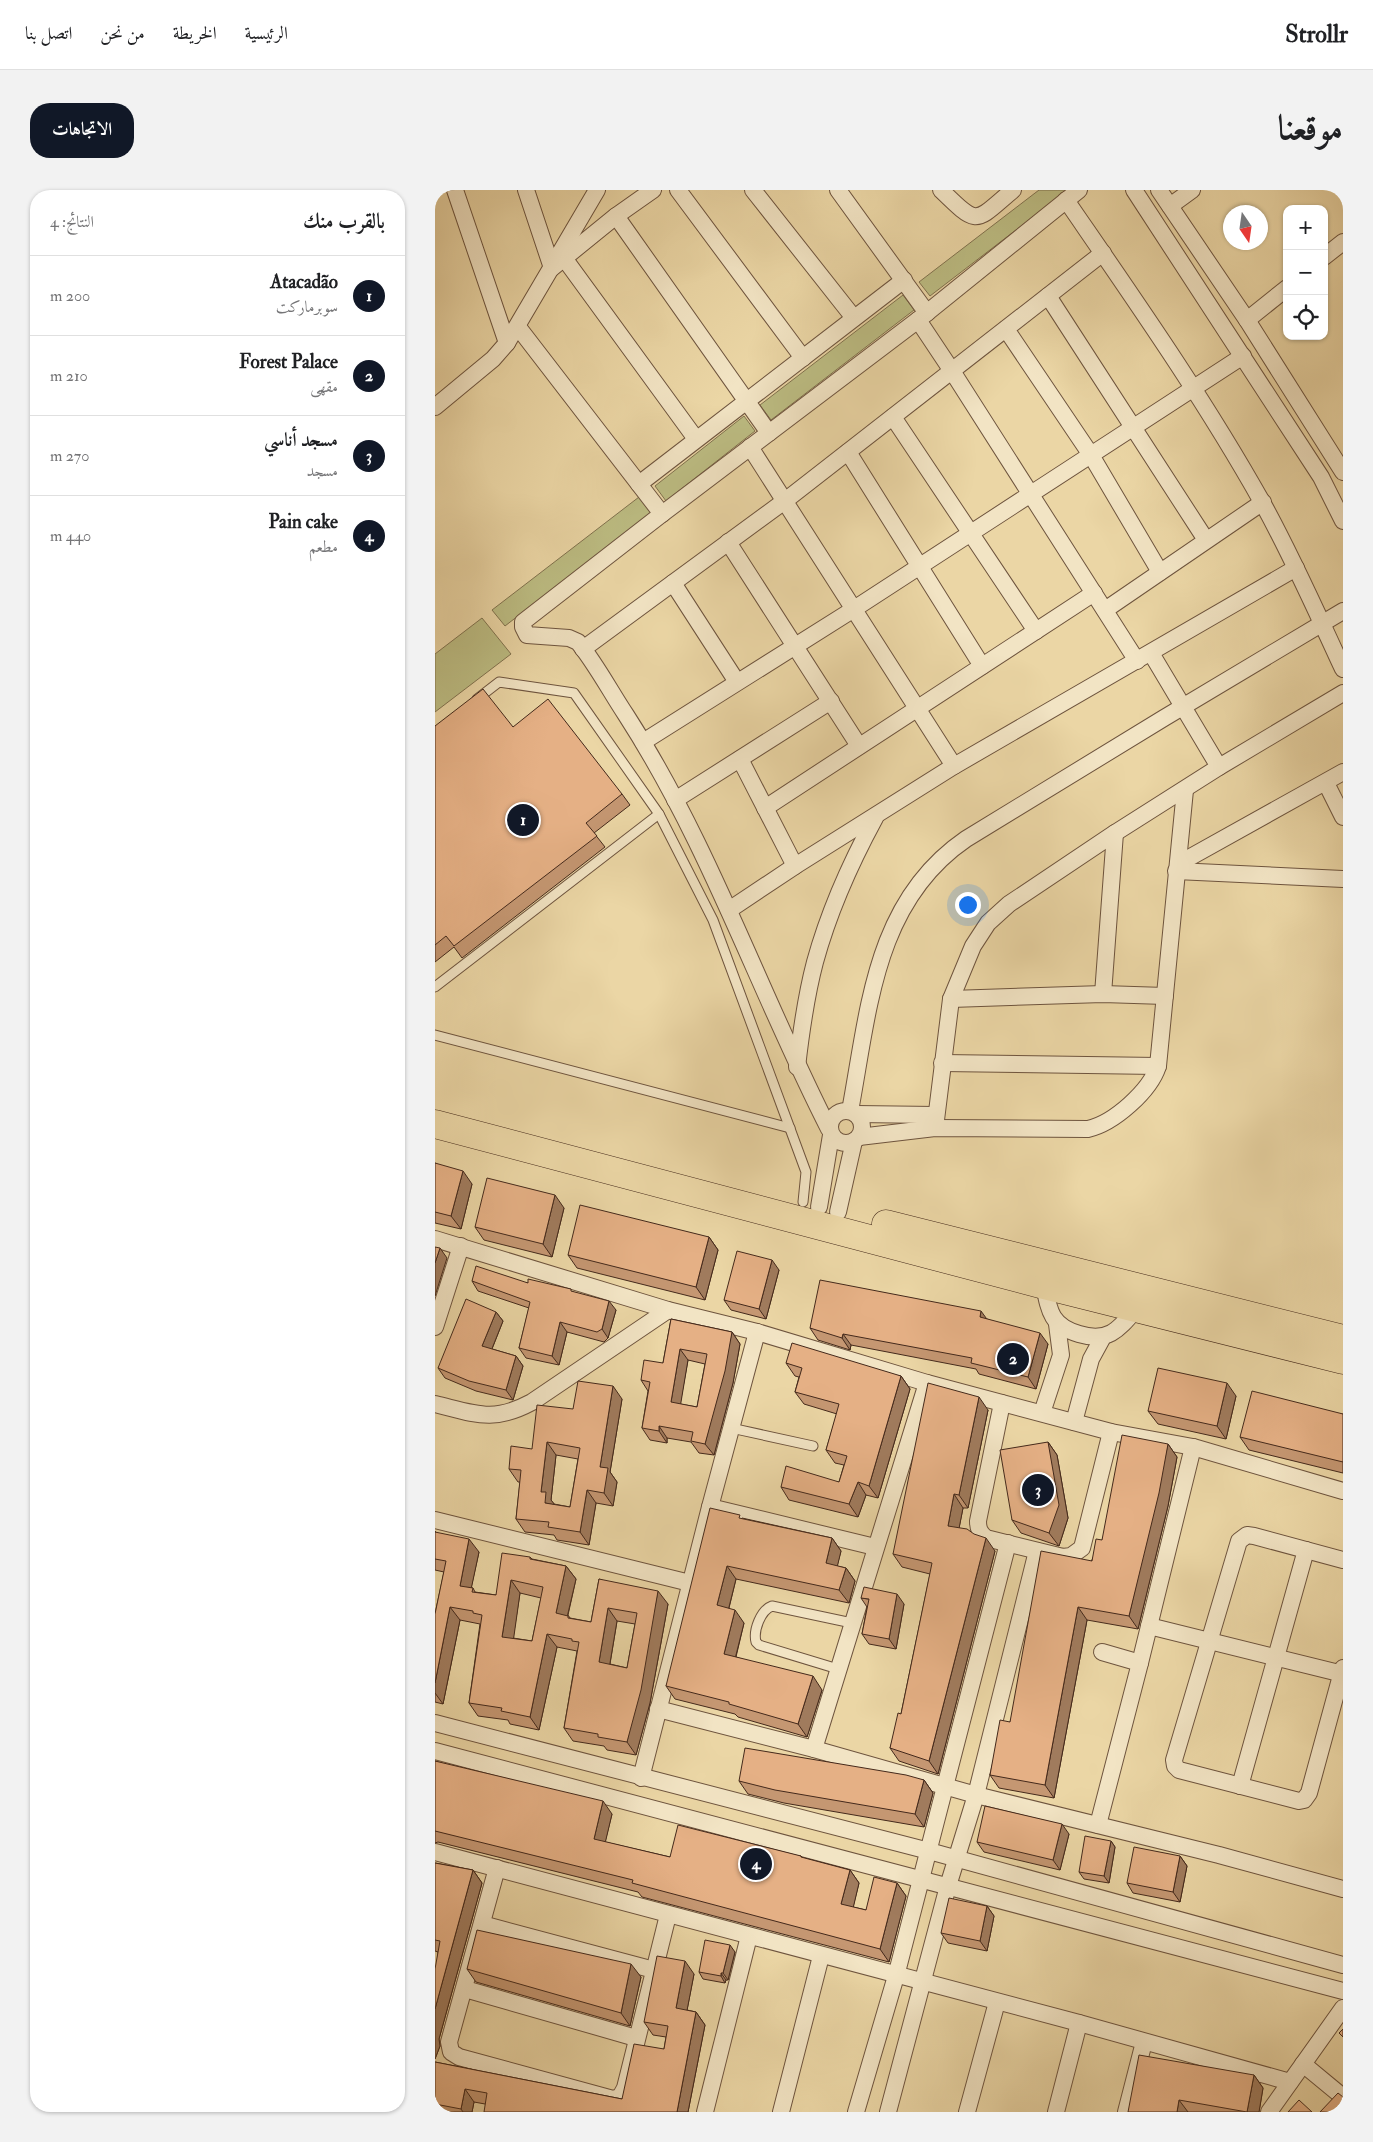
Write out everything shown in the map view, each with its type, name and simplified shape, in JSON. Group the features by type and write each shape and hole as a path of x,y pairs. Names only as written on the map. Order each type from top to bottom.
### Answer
{"highway":[{"path":"435,1105 820,1207 1343,1339"},
{"path":"435,1124 1044,1285 1343,1360"}],"street":[{"path":"455,190 507,344"},
{"path":"526,190 558,263 696,440"},
{"path":"436,402 493,359 507,344 558,263 597,190"},
{"path":"558,263 616,216 653,190"},
{"path":"678,190 803,358"},
{"path":"839,190 904,280 952,371 1105,610 1182,707 1219,767"},
{"path":"941,190 965,213 975,217 983,215 1013,190"},
{"path":"1134,190 1321,477 1343,521"},
{"path":"1159,190 1341,462"},
{"path":"1171,206 1192,190"},
{"path":"756,191 854,318"},
{"path":"935,1122 842,1143 830,1132 797,1067 729,910 675,800 643,742 583,649 574,639 527,635 523,622 922,317 1073,195 1103,254 1195,388 1263,502 1343,669"},
{"path":"616,216 769,433"},
{"path":"1328,254 1343,242"},
{"path":"583,649 786,500 1103,254"},
{"path":"639,484 904,280"},
{"path":"1247,320 1283,291"},
{"path":"1048,296 1206,540"},
{"path":"518,327 662,514"},
{"path":"1006,329 1091,455 1160,572"},
{"path":"643,742 920,566 1243,356"},
{"path":"893,417 1036,631"},
{"path":"750,447 786,500 954,766"},
{"path":"848,452 982,666"},
{"path":"1105,610 1263,502"},
{"path":"728,542 859,746"},
{"path":"729,910 954,766 1296,568"},
{"path":"673,583 737,682"},
{"path":"765,808 1094,593"},
{"path":"820,1207 857,1139 862,1124 853,1112 881,954 904,905 925,876 951,850 967,839 1343,611"},
{"path":"935,1122 951,999 973,946 988,923 1009,904 1115,833 1219,767 1343,693"},
{"path":"675,800 831,702"},
{"path":"740,759 795,866"},
{"path":"1177,867 1343,772"},
{"path":"1326,783 1343,817"},
{"path":"820,1207 832,1117 843,1111 935,1122 1078,1130 1097,1127 1111,1118 1147,1088 1157,1066 1185,790"},
{"path":"797,1067 805,1006 815,962 831,912 851,863 876,816"},
{"path":"1103,994 1115,833"},
{"path":"1177,867 1343,879"},
{"path":"951,999 1103,994 1165,996"},
{"path":"942,1063 1157,1066"},
{"path":"435,1239 668,1310 757,1332 927,1383 1111,1432 1193,1447 1343,1491"},
{"path":"435,1327 461,1246"},
{"path":"1042,1413 1061,1355 1057,1324 1049,1308 1044,1285"},
{"path":"1057,1324 1069,1332 1092,1338 1103,1337 1121,1326 1137,1308"},
{"path":"435,1404 482,1416 497,1416 515,1412 668,1310"},
{"path":"641,1778 690,1583 757,1332"},
{"path":"1074,1422 1091,1359 1103,1337"},
{"path":"814,1749 927,1383"},
{"path":"1002,1403 978,1528 981,1534 987,1538 1063,1557 1071,1556 1082,1548 1111,1432"},
{"path":"1098,1825 1193,1447"},
{"path":"710,1507 875,1547"},
{"path":"435,1520 690,1583"},
{"path":"1149,1626 1208,1641 1276,1658 1342,1672 1307,1798 1299,1801 1179,1770 1175,1764 1208,1641 1239,1541 1247,1535 1343,1560"},
{"path":"856,2112 896,1976 1008,1543"},
{"path":"1240,1786 1307,1550"},
{"path":"888,2112 948,1886 976,1795 1037,1551"},
{"path":"1102,1652 1140,1663"},
{"path":"658,1709 814,1749 945,1787 1219,1855 1343,1889"},
{"path":"435,1723 641,1778 929,1851 1343,1965"},
{"path":"435,1751 1343,1991"},
{"path":"435,1852 922,1983 1079,2023 1290,2082"},
{"path":"497,1868 449,2046 451,2052 459,2057 617,2099 625,2088 668,1915"},
{"path":"482,1924 654,1970"},
{"path":"705,2112 749,1936"},
{"path":"781,2112 821,1956"},
{"path":"465,1989 637,2038"},
{"path":"967,2112 997,2002"},
{"path":"1269,2112 1343,2008"},
{"path":"1057,2112 1079,2023"},
{"path":"1126,2112 1144,2042"},
{"path":"1303,2064 1343,2097"}],"lane":[{"path":"471,704 499,682 574,693 659,814 713,920 820,1207"},
{"path":"435,987 659,814"},
{"path":"435,1035 790,1128"},
{"path":"731,1428 813,1446"},
{"path":"838,1669 759,1645 756,1642 756,1633 763,1612 772,1606 852,1623"}],"green space":[{"path":"1039,190 1068,190 930,296 919,282"},
{"path":"903,295 914,310 771,420 760,405"},
{"path":"744,416 755,431 666,501 655,486"},
{"path":"639,497 651,513 505,626 492,610"},
{"path":"482,618 511,654 435,712 435,654"}],"building":[{"path":"483,689 513,727 548,699 622,794 586,823 597,836 454,946 446,936 435,945 435,726"},
{"path":"435,1163 463,1171 451,1216 435,1212"},
{"path":"487,1178 555,1195 543,1244 475,1227"},
{"path":"580,1205 709,1237 696,1287 568,1255"},
{"path":"435,1247 440,1248 435,1263"},
{"path":"737,1251 772,1260 759,1309 724,1300"},
{"path":"476,1266 528,1283 528,1279 571,1289 571,1291 609,1301 602,1329 597,1332 560,1322 552,1356 519,1348 530,1302 472,1281"},
{"path":"820,1280 981,1311 980,1317 1040,1333 1028,1377 971,1363 972,1358 843,1334 842,1338 810,1328"},
{"path":"466,1299 496,1312 482,1346 516,1356 506,1390 469,1381 438,1368"},
{"path":"671,1319 732,1332 725,1371 705,1444 691,1441 693,1432 659,1426 659,1431 642,1428 650,1382 641,1380 644,1360 663,1363","holes":["680,1349 707,1354 697,1407 671,1402"]},
{"path":"792,1343 901,1376 869,1486 858,1482 849,1504 781,1487 786,1466 839,1482 847,1456 826,1450 839,1404 795,1392 802,1368 786,1363"},
{"path":"1158,1368 1227,1383 1217,1426 1148,1411"},
{"path":"578,1381 613,1386 600,1467 608,1468 604,1493 587,1490 580,1532 548,1527 549,1522 516,1519 521,1470 509,1469 511,1446 532,1449 537,1405 573,1409","holes":["547,1442 580,1448 570,1507 545,1503 546,1492 541,1492"]},
{"path":"928,1383 979,1397 959,1495 954,1494 948,1526 967,1529 974,1534 986,1538 929,1761 890,1748 898,1713 901,1714 932,1563 893,1554"},
{"path":"1252,1391 1343,1414 1343,1462 1240,1437"},
{"path":"1122,1435 1168,1444 1159,1493 1129,1616 1078,1607 1045,1785 990,1775 1000,1720 1010,1722 1041,1551 1092,1561 1096,1539 1102,1540"},
{"path":"1048,1442 1059,1505 1049,1533 1012,1520 1000,1450"},
{"path":"710,1508 740,1515 739,1518 832,1538 826,1563 846,1568 839,1590 727,1566 717,1605 735,1610 724,1654 813,1676 798,1724 729,1704 729,1702 666,1686"},
{"path":"435,1532 469,1539 460,1586 473,1588 472,1592 496,1595 502,1553 530,1557 530,1559 566,1566 556,1613 568,1616 568,1618 591,1622 599,1579 658,1591 641,1690 627,1742 598,1737 598,1734 564,1728 579,1642 572,1641 572,1639 547,1634 530,1717 501,1711 502,1708 469,1703 482,1615 473,1613 473,1611 450,1607 435,1683 435,1614 446,1561 435,1559","holes":["511,1580 543,1587 532,1641 502,1637","608,1608 637,1613 627,1668 599,1662"]},
{"path":"864,1587 897,1594 889,1639 862,1634 869,1599 861,1598"},
{"path":"745,1748 906,1775 924,1780 915,1814 775,1790 739,1781"},
{"path":"435,1761 603,1801 594,1839 670,1857 678,1825 801,1856 850,1870 841,1904 866,1910 874,1877 897,1883 880,1949 632,1883 633,1880 435,1831"},
{"path":"985,1806 1062,1824 1053,1860 977,1842"},
{"path":"1085,1836 1111,1841 1104,1876 1079,1872"},
{"path":"1134,1847 1180,1856 1173,1892 1127,1883"},
{"path":"435,1863 473,1870 435,2009 435,1969 440,1941 435,1940"},
{"path":"949,1898 987,1906 980,1941 941,1933"},
{"path":"477,1930 631,1964 621,2013 467,1969"},
{"path":"705,1940 730,1945 721,1976 699,1972"},
{"path":"657,1956 685,1961 676,2008 696,2012 677,2112 484,2112 487,2093 465,2089 461,2109 435,2104 435,2062 622,2099 634,2044 664,2049 668,2026 644,2022"},
{"path":"1343,2029 1343,2037 1339,2033"},
{"path":"1139,2055 1254,2075 1247,2112 1179,2100 1177,2112 1128,2112"},
{"path":"1338,2093 1343,2097 1343,2112 1320,2112"},
{"path":"1299,2100 1312,2112 1288,2112"}],"place":[{"name":"Atacadão","path":"523,820"},
{"name":"Forest Palace","path":"1013,1359"},
{"name":"مسجد أناسي","path":"1038,1490"},
{"name":"Pain cake","path":"756,1864"}]}
